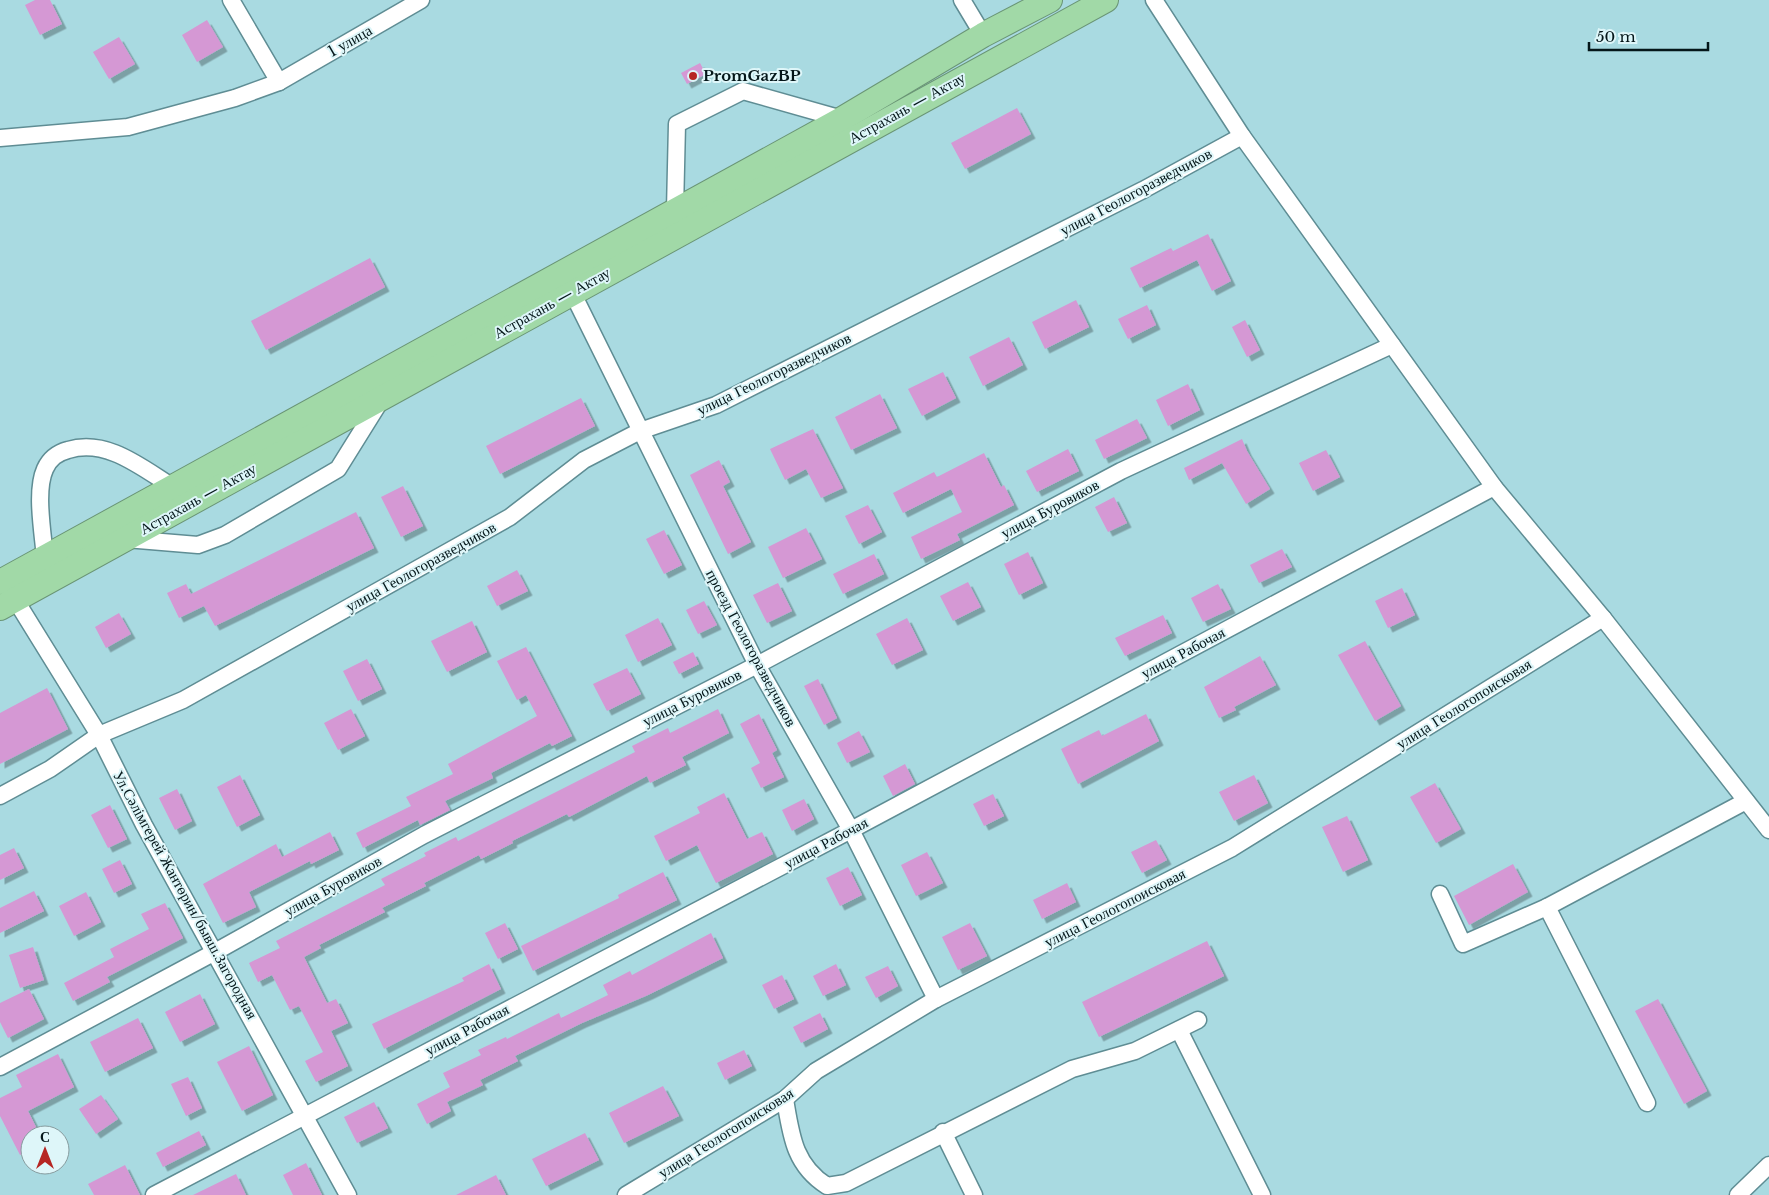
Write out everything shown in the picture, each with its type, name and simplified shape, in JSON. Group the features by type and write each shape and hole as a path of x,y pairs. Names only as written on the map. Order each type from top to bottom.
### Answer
{"highway":[{"name":"Астрахань — Актау","path":"5,593 45,558 842,119 983,35 1050,0"},
{"name":"Астрахань — Актау","path":"5,593 124,539 1106,0"}],"street":[{"path":"231,0 279,82"},
{"name":"1 улица","path":"0,138 128,127 235,98 279,82 421,0"},
{"path":"962,0 983,35"},
{"path":"1154,0 1242,136 1494,487 1603,618 1769,830"},
{"path":"676,210 677,124 743,91 842,119"},
{"name":"улица Геологоразведчиков","path":"0,796 50,769 98,734 183,700 510,518 584,460 640,431 725,400 1143,190 1242,136"},
{"name":"проезд Геологоразведчиков","path":"572,292 757,665 852,830 936,999"},
{"name":"улица Буровиков","path":"0,1067 215,952 424,834 757,665 1121,471 1392,346"},
{"path":"124,539 198,545 225,535 338,469 383,396"},
{"path":"45,558 41,496 45,470 56,454 78,447 108,450 126,458 173,487"},
{"name":"улица Рабочая","path":"154,1195 852,830 1494,487"},
{"name":"Ул.Сәлімгерей Жантөрин/бывш.Загородная","path":"5,593 98,734 144,825 348,1195"},
{"name":"улица Геологопоисковая","path":"626,1195 785,1099 816,1071 936,999 1232,848 1603,618"},
{"path":"1440,894 1463,944 1547,907 1746,801"},
{"path":"1547,907 1647,1103"},
{"path":"785,1099 793,1144 813,1177 829,1191 943,1132 1072,1069 1135,1051 1198,1020"},
{"path":"1179,1030 1262,1195"},
{"path":"943,1132 974,1195"},
{"path":"1738,1195 1769,1165"}],"building":[{"path":"35,0 50,0 62,24 40,35 25,5"},
{"path":"207,20 223,47 197,62 182,35"},
{"path":"119,37 135,64 109,79 93,52"},
{"path":"700,63 706,74 687,84 681,73"},
{"path":"1017,108 1031,134 965,169 951,143"},
{"path":"1208,234 1231,281 1212,291 1197,260 1140,288 1130,268 1171,248 1173,251"},
{"path":"370,258 385,287 266,350 251,321"},
{"path":"1076,300 1089,327 1045,349 1032,322"},
{"path":"1147,305 1156,325 1128,339 1118,319"},
{"path":"1245,320 1260,350 1247,357 1232,327"},
{"path":"1009,337 1023,365 983,386 969,357"},
{"path":"943,372 956,398 922,416 908,389"},
{"path":"1188,384 1200,410 1168,426 1156,400"},
{"path":"880,394 897,428 851,450 835,417"},
{"path":"581,398 595,426 500,474 486,446"},
{"path":"1137,419 1147,438 1104,459 1095,440"},
{"path":"813,429 843,488 821,498 806,469 785,480 770,449"},
{"path":"1242,439 1247,451 1270,489 1246,504 1222,463 1189,480 1184,468"},
{"path":"1068,449 1079,471 1037,492 1026,471"},
{"path":"1326,450 1340,477 1313,491 1299,463"},
{"path":"984,453 1001,487 1004,485 1014,505 957,534 960,540 921,559 911,537 962,512 951,489 903,513 893,493 934,472 937,477"},
{"path":"719,460 730,482 723,486 751,542 728,554 690,475"},
{"path":"403,486 423,526 401,537 381,497"},
{"path":"1114,497 1127,523 1108,532 1095,507"},
{"path":"868,505 882,532 859,544 845,516"},
{"path":"356,512 374,548 215,626 204,606 179,618 167,593 186,584 191,594"},
{"path":"806,528 822,559 783,578 768,547"},
{"path":"664,530 682,565 664,574 646,539"},
{"path":"1282,549 1292,567 1259,583 1250,565"},
{"path":"1028,552 1043,583 1019,595 1004,564"},
{"path":"874,554 884,574 843,594 833,574"},
{"path":"517,570 528,591 497,606 487,586"},
{"path":"968,582 981,607 953,621 940,596"},
{"path":"778,583 792,611 767,623 753,595"},
{"path":"1218,584 1231,609 1203,622 1191,598"},
{"path":"1402,588 1415,615 1388,628 1375,601"},
{"path":"704,601 717,625 698,634 686,610"},
{"path":"119,613 131,634 106,648 95,627"},
{"path":"1163,615 1172,633 1125,656 1115,638"},
{"path":"658,618 672,645 638,662 625,635"},
{"path":"907,618 923,650 892,665 876,634"},
{"path":"472,621 487,652 447,672 431,641"},
{"path":"1365,641 1401,706 1375,721 1338,655"},
{"path":"526,647 572,736 552,746 550,743 491,773 493,778 445,801 450,810 420,825 418,820 363,848 356,833 411,806 406,797 453,774 448,764 537,716 526,695 517,700 497,661"},
{"path":"693,652 699,664 679,674 673,662"},
{"path":"1260,656 1276,685 1234,707 1236,710 1219,718 1204,687"},
{"path":"367,659 382,689 358,701 343,671"},
{"path":"627,668 641,694 607,711 593,684"},
{"path":"818,679 837,718 824,725 804,686"},
{"path":"47,688 68,729 0,764 0,713"},
{"path":"351,709 365,736 338,750 324,723"},
{"path":"718,709 729,733 682,757 686,765 650,783 647,776 569,817 567,814 512,841 513,843 481,859 479,855 424,883 426,886 382,908 385,912 319,945 321,948 304,957 327,1003 336,999 348,1023 331,1031 348,1066 316,1082 305,1061 323,1052 299,1006 290,1010 272,975 258,982 249,963 280,948 276,941 385,885 381,879 426,856 424,853 456,837 458,841 635,752 632,746 668,728 670,733"},
{"path":"759,714 777,750 772,753 784,777 761,788 751,768 760,763 740,724"},
{"path":"1146,714 1159,741 1078,784 1061,749 1099,730 1102,736"},
{"path":"859,731 870,752 847,763 837,743"},
{"path":"905,764 915,784 893,796 883,776"},
{"path":"240,775 260,815 237,827 217,787"},
{"path":"1254,775 1268,803 1234,821 1219,792"},
{"path":"1435,783 1461,829 1436,843 1410,797"},
{"path":"177,789 192,821 175,830 159,798"},
{"path":"724,793 747,839 762,832 773,854 716,883 697,845 666,861 654,836 700,813 697,807"},
{"path":"993,794 1004,816 984,826 973,804"},
{"path":"804,799 814,819 792,831 782,810"},
{"path":"110,805 127,839 108,848 91,815"},
{"path":"1347,816 1368,860 1343,872 1322,827"},
{"path":"330,832 339,850 311,864 310,861 249,892 256,907 223,923 203,884 276,844 282,857"},
{"path":"1156,840 1167,860 1142,873 1131,852"},
{"path":"14,848 24,868 0,880 0,855"},
{"path":"927,852 943,883 916,896 901,865"},
{"path":"120,860 132,884 114,893 102,869"},
{"path":"1513,864 1528,892 1469,925 1454,896"},
{"path":"848,867 862,895 840,906 826,878"},
{"path":"663,872 677,900 533,971 521,946 619,898 618,895"},
{"path":"1067,883 1076,902 1042,919 1033,900"},
{"path":"34,891 44,911 0,933 0,908"},
{"path":"86,892 101,922 74,936 59,906"},
{"path":"165,903 183,938 107,977 110,982 73,1001 64,983 114,957 110,949 149,929 141,914"},
{"path":"505,923 518,949 498,959 485,933"},
{"path":"970,923 987,956 958,970 942,937"},
{"path":"711,933 723,958 648,995 582,1023 515,1056 518,1061 480,1080 483,1085 447,1102 451,1111 427,1124 417,1104 450,1087 443,1073 481,1055 478,1050 506,1037 507,1039 559,1013 561,1018 608,995 603,985 630,971 632,975"},
{"path":"1207,941 1224,976 1099,1037 1082,1002"},
{"path":"33,947 44,980 20,988 9,955"},
{"path":"489,964 501,989 384,1049 372,1024 464,981 462,978"},
{"path":"836,964 846,985 823,996 813,976"},
{"path":"888,966 898,986 876,998 865,977"},
{"path":"782,975 794,999 774,1009 762,985"},
{"path":"29,989 44,1019 8,1038 0,1022 0,1003"},
{"path":"200,994 215,1024 180,1042 165,1012"},
{"path":"1658,999 1707,1091 1684,1104 1635,1011"},
{"path":"820,1013 828,1029 801,1043 793,1027"},
{"path":"138,1018 153,1048 105,1072 90,1042"},
{"path":"249,1046 273,1095 242,1111 217,1062"},
{"path":"744,1050 752,1066 725,1080 717,1063"},
{"path":"58,1054 74,1087 28,1111 35,1125 20,1125 20,1155 0,1116 0,1098 22,1087 16,1075"},
{"path":"188,1077 202,1108 186,1116 171,1084"},
{"path":"663,1086 679,1116 624,1143 609,1113"},
{"path":"101,1095 118,1119 96,1134 79,1109"},
{"path":"374,1102 388,1128 357,1143 344,1117"},
{"path":"199,1131 206,1145 163,1167 156,1153"},
{"path":"585,1133 599,1160 546,1186 532,1159"},
{"path":"306,1163 322,1195 293,1195 283,1175"},
{"path":"125,1165 140,1195 94,1195 88,1184"},
{"path":"236,1174 246,1195 193,1195"},
{"path":"496,1175 506,1195 456,1195"}],"place":[{"name":"PromGazBP","path":"693,76"}]}
